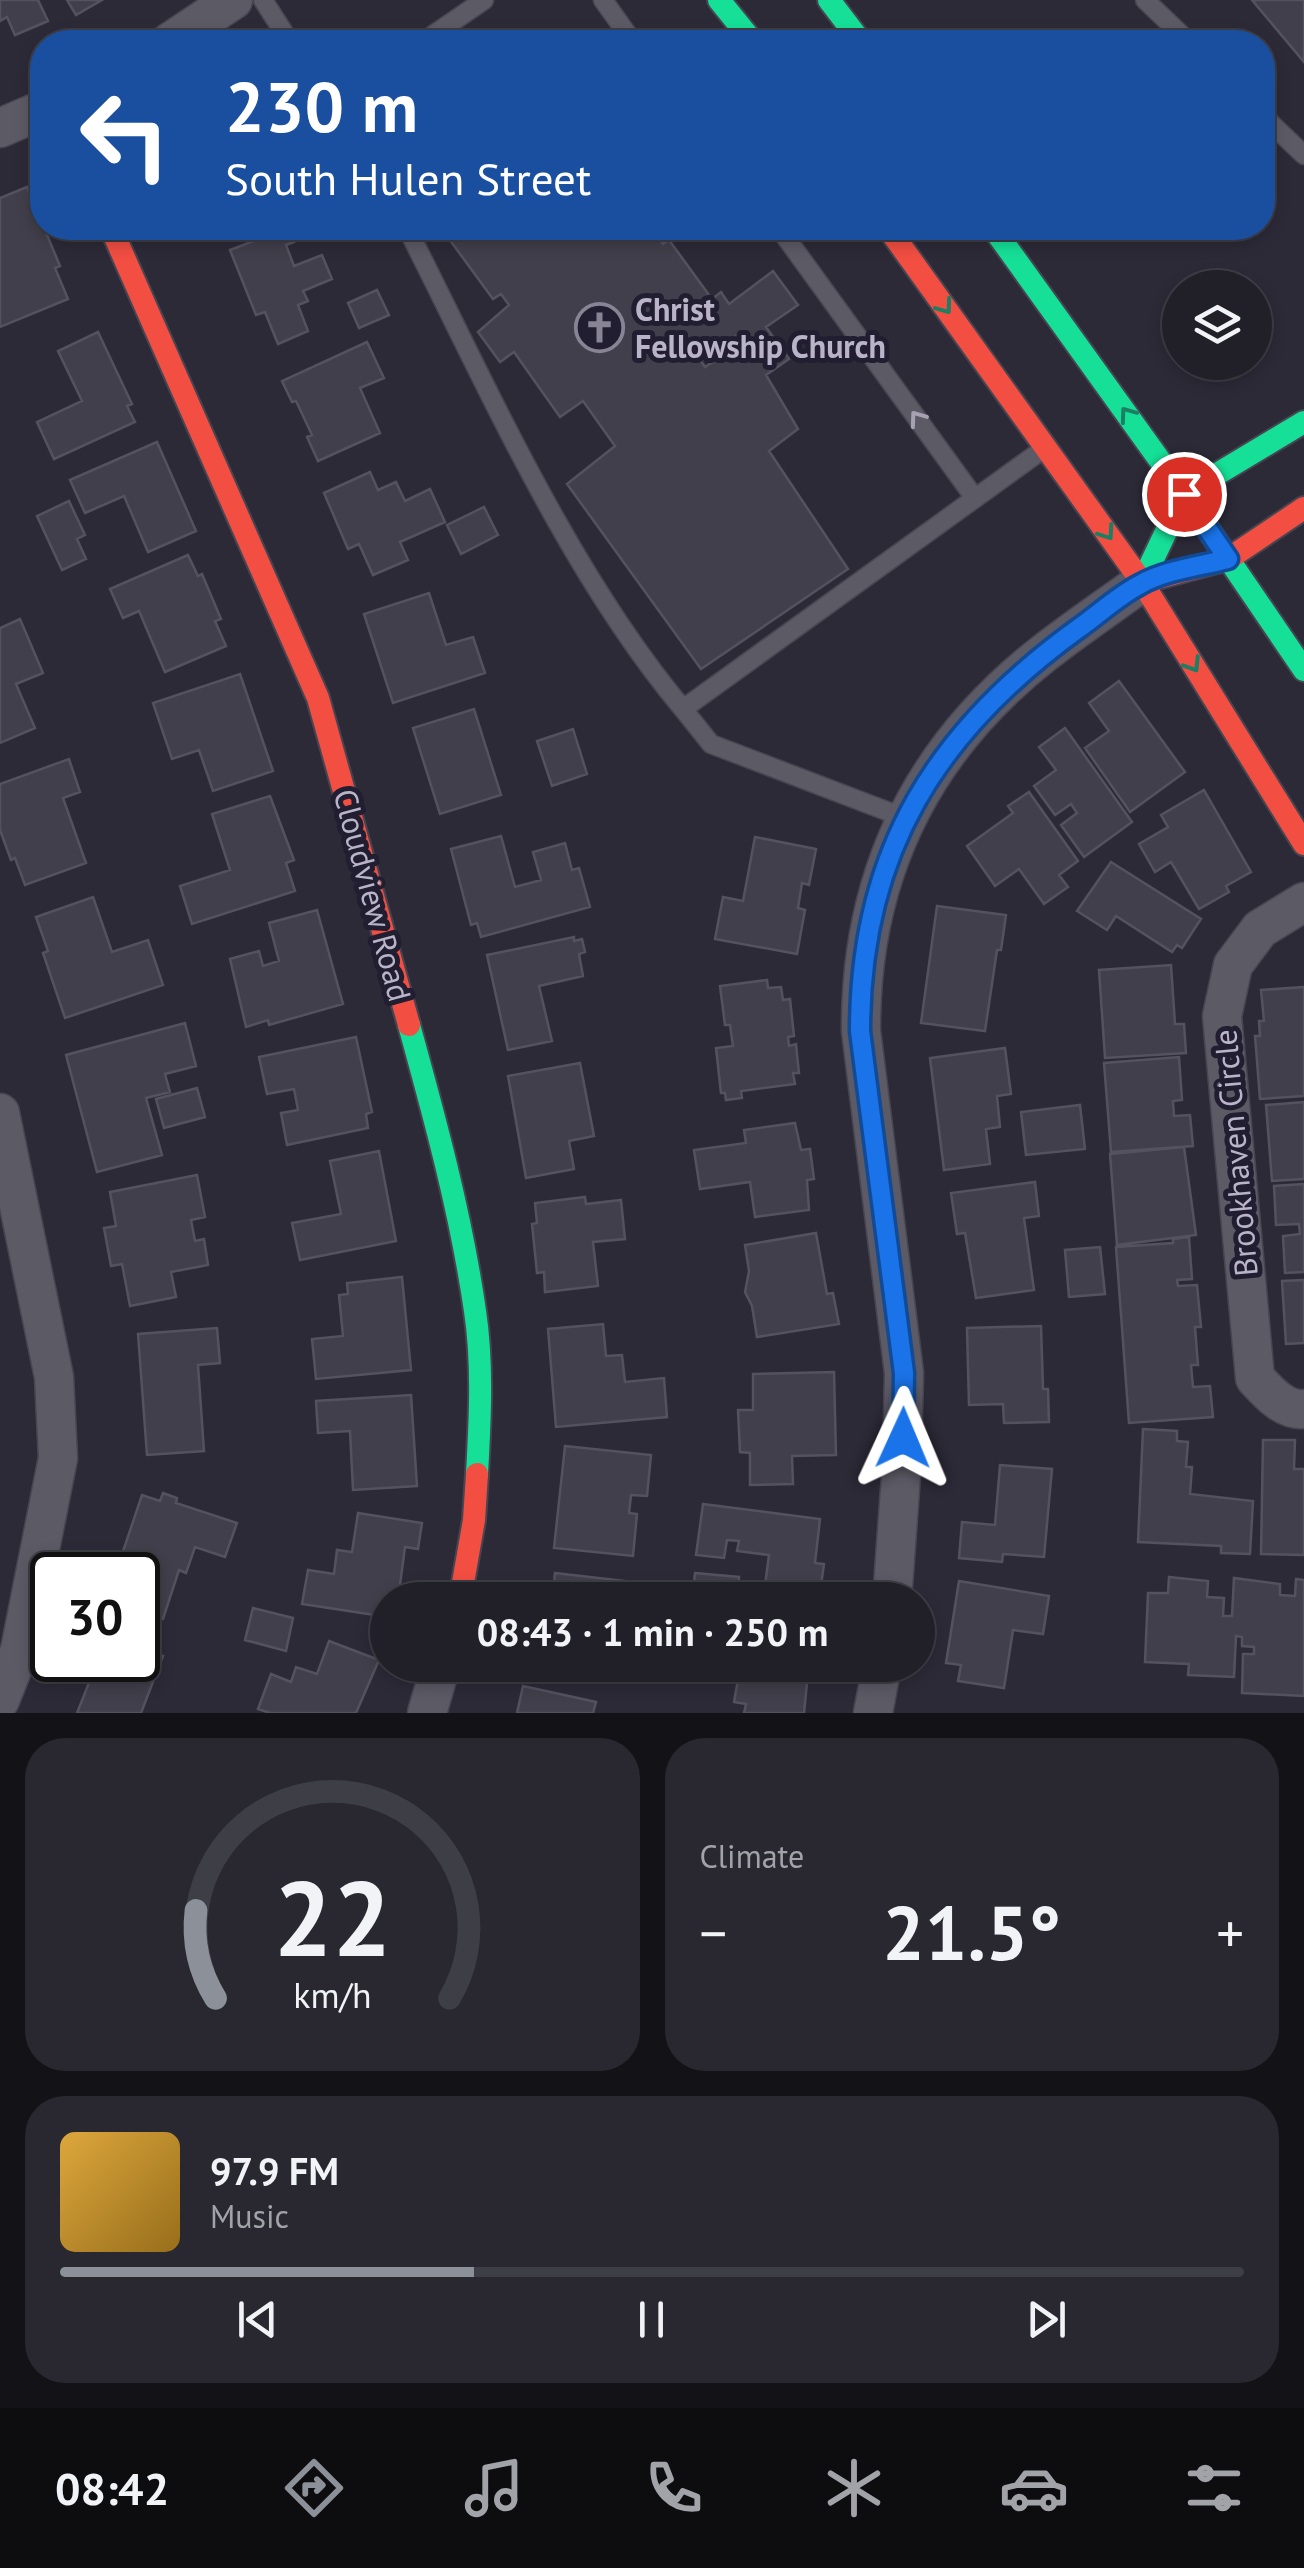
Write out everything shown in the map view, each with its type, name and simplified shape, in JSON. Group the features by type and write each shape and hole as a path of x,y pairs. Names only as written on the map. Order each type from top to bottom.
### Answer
{"main road":[{"path":"720,0 744,30"},
{"path":"830,0 852,30"},
{"name":"Cloudview Road","path":"115,240 139,286 318,698 446,1163 476,1315 479,1431 474,1520 463,1582"},
{"path":"897,240 1142,582 1304,844"},
{"path":"1002,240 1184,494 1304,670"},
{"path":"1142,582 1184,494 1304,422"},
{"path":"1142,582 1228,559 1304,508"}],"street":[{"path":"188,30 233,0"},
{"path":"0,128 30,115"},
{"path":"893,1582 904,1373 864,1076 860,988 880,889 905,818 924,784 986,707 1043,654 1142,582"},
{"name":"Brookhaven Circle","path":"1304,902 1260,929 1233,965 1222,1016 1255,1378 1294,1410 1304,1409"},
{"path":"0,1113 54,1376 58,1458 20,1650 0,1700"},
{"path":"426,1713 436,1682"},
{"path":"872,1713 878,1682"}],"lane":[{"path":"262,0 282,30"},
{"path":"440,30 484,0"},
{"path":"602,0 624,30"},
{"path":"1145,0 1176,30"},
{"path":"1275,127 1304,155"},
{"path":"414,240 570,544 657,678 710,744 905,818"},
{"path":"788,240 974,497"},
{"path":"683,709 1046,447"}],"building":[{"path":"0,0 38,0 48,21 15,35 7,17 0,21"},
{"path":"67,0 102,0 76,15"},
{"path":"1252,0 1304,0 1304,62"},
{"path":"27,187 30,240 49,240 68,299 0,327 0,198"},
{"path":"256,240 293,240 286,245 294,266 322,255 332,279 303,291 308,301 298,305 308,331 278,344 265,312 256,315 230,250"},
{"path":"450,240 660,240 663,244 669,240 712,299 721,292 729,304 773,271 798,305 766,327 789,359 766,375 798,429 769,451 848,569 701,669 567,484 615,446 583,401 560,417 514,352 500,362 478,332 509,305 501,294 493,299","holes":["743,331 749,339 705,367 701,361"]},
{"path":"377,290 389,315 359,328 348,303"},
{"path":"98,332 132,404 127,406 135,422 54,459 37,422 82,401 58,351"},
{"path":"367,342 384,378 360,388 380,433 318,461 307,437 312,435 282,381"},
{"path":"157,442 196,531 148,552 124,496 85,513 70,480"},
{"path":"370,472 378,490 396,482 405,501 430,489 445,522 400,542 408,560 373,575 359,544 348,549 324,493"},
{"path":"69,501 85,535 77,539 86,559 62,570 37,516"},
{"path":"484,507 498,535 461,554 447,525"},
{"path":"188,555 198,576 202,574 221,619 215,621 226,646 165,672 139,611 123,618 110,589"},
{"path":"429,593 446,645 473,637 485,673 393,703 364,614"},
{"path":"20,619 43,673 16,684 35,728 0,743 0,628"},
{"path":"240,674 273,771 213,791 199,750 172,759 153,703"},
{"path":"1119,681 1185,772 1130,812 1085,748 1109,731 1089,703"},
{"path":"474,709 501,795 440,814 413,728"},
{"path":"1065,728 1132,822 1084,857 1061,825 1077,813 1071,804 1055,815 1034,786 1056,770 1039,747"},
{"path":"573,729 587,774 552,786 537,741"},
{"path":"69,759 80,792 63,798 86,863 25,885 0,830 0,784"},
{"path":"1204,790 1251,872 1226,886 1229,892 1199,909 1171,862 1155,872 1139,844 1168,827 1161,815"},
{"path":"1029,792 1078,861 1059,875 1068,887 1044,904 1019,869 995,886 967,846 1013,813 1008,806"},
{"path":"270,796 294,860 286,863 295,891 192,924 180,886 230,870 212,814"},
{"path":"501,836 515,887 541,880 533,852 565,843 572,870 579,868 590,907 481,937 477,923 471,925 451,849"},
{"path":"755,837 816,849 809,885 802,883 798,908 805,910 797,954 715,939 723,897 743,901"},
{"path":"1111,862 1201,919 1182,948 1177,945 1172,952 1116,916 1107,930 1077,911"},
{"path":"93,897 112,952 148,940 163,985 65,1018 43,953 48,951 36,917"},
{"path":"937,906 1006,915 985,1031 921,1023"},
{"path":"317,910 343,1004 269,1025 268,1020 246,1027 230,959 259,951 263,966 279,961 269,923"},
{"path":"574,937 574,941 582,939 585,952 579,954 583,976 539,986 552,1041 508,1050 487,955"},
{"path":"1171,965 1175,1024 1184,1024 1186,1053 1105,1058 1099,970"},
{"path":"767,980 768,988 781,987 783,1000 790,999 794,1036 788,1037 789,1046 796,1044 799,1073 793,1073 795,1084 741,1091 742,1098 726,1100 725,1093 721,1093 716,1048 733,1046 730,1025 725,1025 720,986"},
{"path":"1304,987 1304,1096 1260,1099 1255,1036 1260,1036 1259,1021 1264,1021 1261,990"},
{"path":"185,1023 196,1066 165,1074 170,1092 146,1098 162,1155 97,1172 66,1055"},
{"path":"356,1037 372,1112 366,1114 368,1128 287,1145 281,1113 298,1110 294,1089 267,1094 259,1057"},
{"path":"1005,1048 1011,1094 997,1096 1000,1127 986,1129 990,1164 944,1170 930,1058"},
{"path":"1179,1057 1182,1100 1173,1101 1174,1116 1190,1115 1193,1146 1111,1152 1104,1063"},
{"path":"580,1063 594,1136 569,1141 574,1169 526,1178 508,1076"},
{"path":"197,1088 205,1117 164,1128 156,1099"},
{"path":"1304,1102 1304,1179 1272,1181 1266,1105"},
{"path":"1080,1105 1085,1149 1026,1155 1021,1112"},
{"path":"795,1123 801,1150 810,1149 814,1179 807,1180 809,1210 755,1217 750,1182 700,1189 694,1150 746,1143 744,1130"},
{"path":"1184,1147 1196,1235 1117,1245 1110,1154"},
{"path":"379,1151 396,1241 300,1260 292,1223 341,1214 330,1161"},
{"path":"197,1175 205,1217 191,1220 195,1241 204,1239 208,1265 171,1272 176,1297 130,1306 122,1264 111,1266 104,1228 116,1226 110,1192"},
{"path":"1035,1182 1039,1216 1024,1218 1034,1290 976,1298 965,1233 957,1234 951,1193"},
{"path":"1304,1184 1304,1272 1285,1273 1283,1236 1300,1234 1299,1224 1276,1225 1274,1186"},
{"path":"585,1197 586,1204 621,1200 625,1239 593,1242 598,1286 545,1292 544,1272 537,1273 532,1224 537,1223 535,1203"},
{"path":"816,1233 827,1294 833,1293 839,1324 757,1337 752,1306 745,1292 749,1271 745,1245"},
{"path":"1189,1237 1192,1279 1177,1280 1178,1286 1197,1285 1201,1327 1195,1327 1198,1365 1191,1365 1193,1387 1210,1386 1213,1417 1129,1423 1116,1247 1173,1243 1173,1239"},
{"path":"1100,1247 1105,1294 1069,1297 1065,1250"},
{"path":"402,1277 411,1370 316,1379 312,1339 343,1336 339,1295 348,1294 347,1283"},
{"path":"1304,1280 1304,1343 1286,1344 1282,1281"},
{"path":"603,1324 606,1356 622,1355 625,1382 664,1378 667,1417 556,1427 548,1329"},
{"path":"1041,1326 1043,1389 1048,1389 1049,1422 1004,1423 1003,1404 969,1405 967,1328"},
{"path":"217,1328 220,1363 198,1365 204,1451 147,1455 138,1334"},
{"path":"834,1372 836,1455 792,1456 793,1484 750,1485 750,1453 740,1452 738,1410 753,1410 753,1374"},
{"path":"411,1395 417,1486 353,1490 350,1431 318,1433 316,1401"},
{"path":"1143,1429 1177,1431 1177,1441 1188,1442 1186,1467 1192,1467 1190,1494 1253,1501 1250,1554 1221,1553 1221,1546 1138,1542"},
{"path":"1263,1440 1295,1440 1294,1469 1304,1469 1304,1555 1261,1554"},
{"path":"565,1446 651,1455 647,1496 631,1495 629,1513 637,1514 633,1556 554,1548"},
{"path":"1000,1465 1052,1469 1044,1557 1003,1554 1002,1562 959,1558 962,1522 995,1525"},
{"path":"163,1493 177,1498 176,1503 237,1523 225,1557 195,1547 186,1573 179,1570 163,1619 160,1552 123,1552 142,1495 160,1501"},
{"path":"703,1504 820,1519 815,1563 824,1564 822,1582 765,1582 769,1555 737,1551 739,1541 727,1540 724,1558 696,1555"},
{"path":"358,1513 422,1523 418,1549 405,1547 400,1582 370,1582 370,1614 302,1604 308,1570 334,1574 337,1550 352,1552"},
{"path":"555,1573 634,1582 554,1582"},
{"path":"695,1573 739,1577 739,1582 694,1582"},
{"path":"1169,1577 1208,1581 1207,1597 1224,1598 1223,1616 1232,1616 1234,1578 1280,1584 1280,1595 1295,1596 1296,1579 1304,1580 1304,1696 1242,1693 1243,1654 1254,1654 1254,1647 1242,1646 1242,1637 1236,1636 1234,1677 1188,1675 1189,1664 1145,1662 1148,1593 1168,1593"},
{"path":"959,1581 1049,1596 1043,1634 1013,1630 1004,1688 958,1681 961,1665 946,1663"},
{"path":"253,1608 293,1618 286,1651 245,1640"},
{"path":"329,1641 370,1657 370,1681 356,1713 270,1713 258,1709 271,1674 291,1682 296,1667 317,1674"},
{"path":"89,1682 153,1682 141,1713 77,1713"},
{"path":"738,1682 807,1683 804,1713 744,1713 746,1704 734,1702"},
{"path":"523,1686 596,1702 593,1713 517,1713"}],"traffic: fast":[{"path":"719,0 743,30"},
{"path":"829,0 852,30"},
{"path":"1002,240 1184,494 1304,670"},
{"path":"1142,582 1184,494 1304,422"},
{"path":"409,1025 455,1203 475,1311 480,1371 477,1474"}],"traffic: jam":[{"path":"116,240 318,698 409,1025"},
{"path":"897,240 1142,582 1304,844"},
{"path":"1142,582 1228,559 1304,508"},
{"path":"463,1582 477,1474"}],"place":[{"name":"Christ Fellowship Church","path":"600,327"}],"route":[{"path":"903,1438 900,1335 860,1031 865,950 891,852 924,784 958,739 1043,654 1142,582 1228,559 1184,494"}]}
